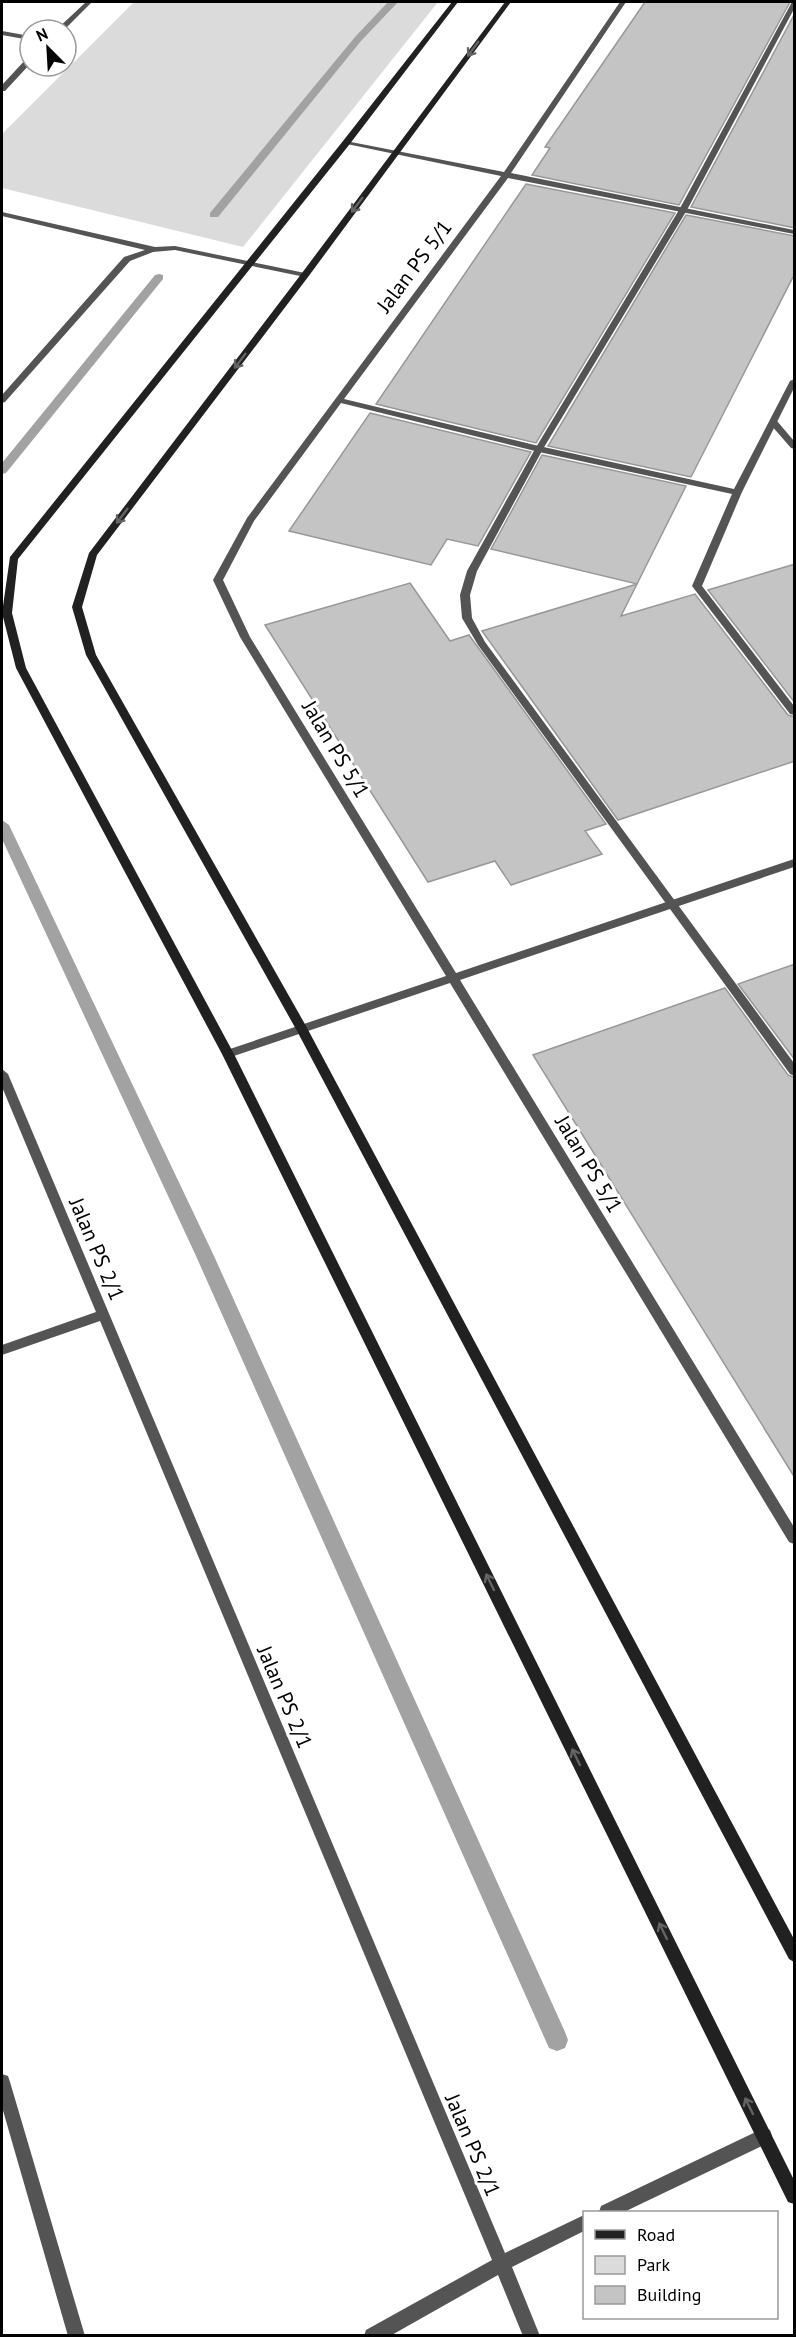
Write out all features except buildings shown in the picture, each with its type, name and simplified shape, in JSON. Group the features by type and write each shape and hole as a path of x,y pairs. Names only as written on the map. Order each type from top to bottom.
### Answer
{"street":[{"path":"72,18 89,2"},
{"path":"455,2 346,143 13,559 7,613 21,668 228,1054 795,2196"},
{"path":"508,2 305,275 92,555 77,608 91,655 302,1029 795,1954"},
{"name":"Jalan PS 5/1","path":"623,2 506,175 250,520 218,580 245,638 795,1538"},
{"path":"795,3 683,210 539,449 472,571 465,595 467,618 481,643 670,905 795,1071"},
{"path":"2,33 18,36"},
{"path":"2,89 18,72"},
{"path":"346,143 795,232"},
{"path":"2,214 152,250"},
{"path":"2,400 127,259 152,250 175,248 305,275"},
{"path":"795,381 737,492 697,586 795,712"},
{"path":"338,400 539,449 737,492"},
{"path":"774,423 795,446"},
{"path":"228,1054 795,863"},
{"name":"Jalan PS 2/1","path":"2,1074 532,2336"},
{"path":"2,1350 102,1315"},
{"path":"2,2082 77,2336"},
{"path":"609,2211 764,2136"},
{"path":"372,2336 500,2264 583,2224"}],"green space":[{"path":"134,2 438,2 243,247 2,188 2,134 58,78 78,78 78,58"}],"waterway":[{"path":"214,215 358,39 393,2"},
{"path":"2,470 159,277"},
{"path":"2,825 205,1256 557,2040"}]}
